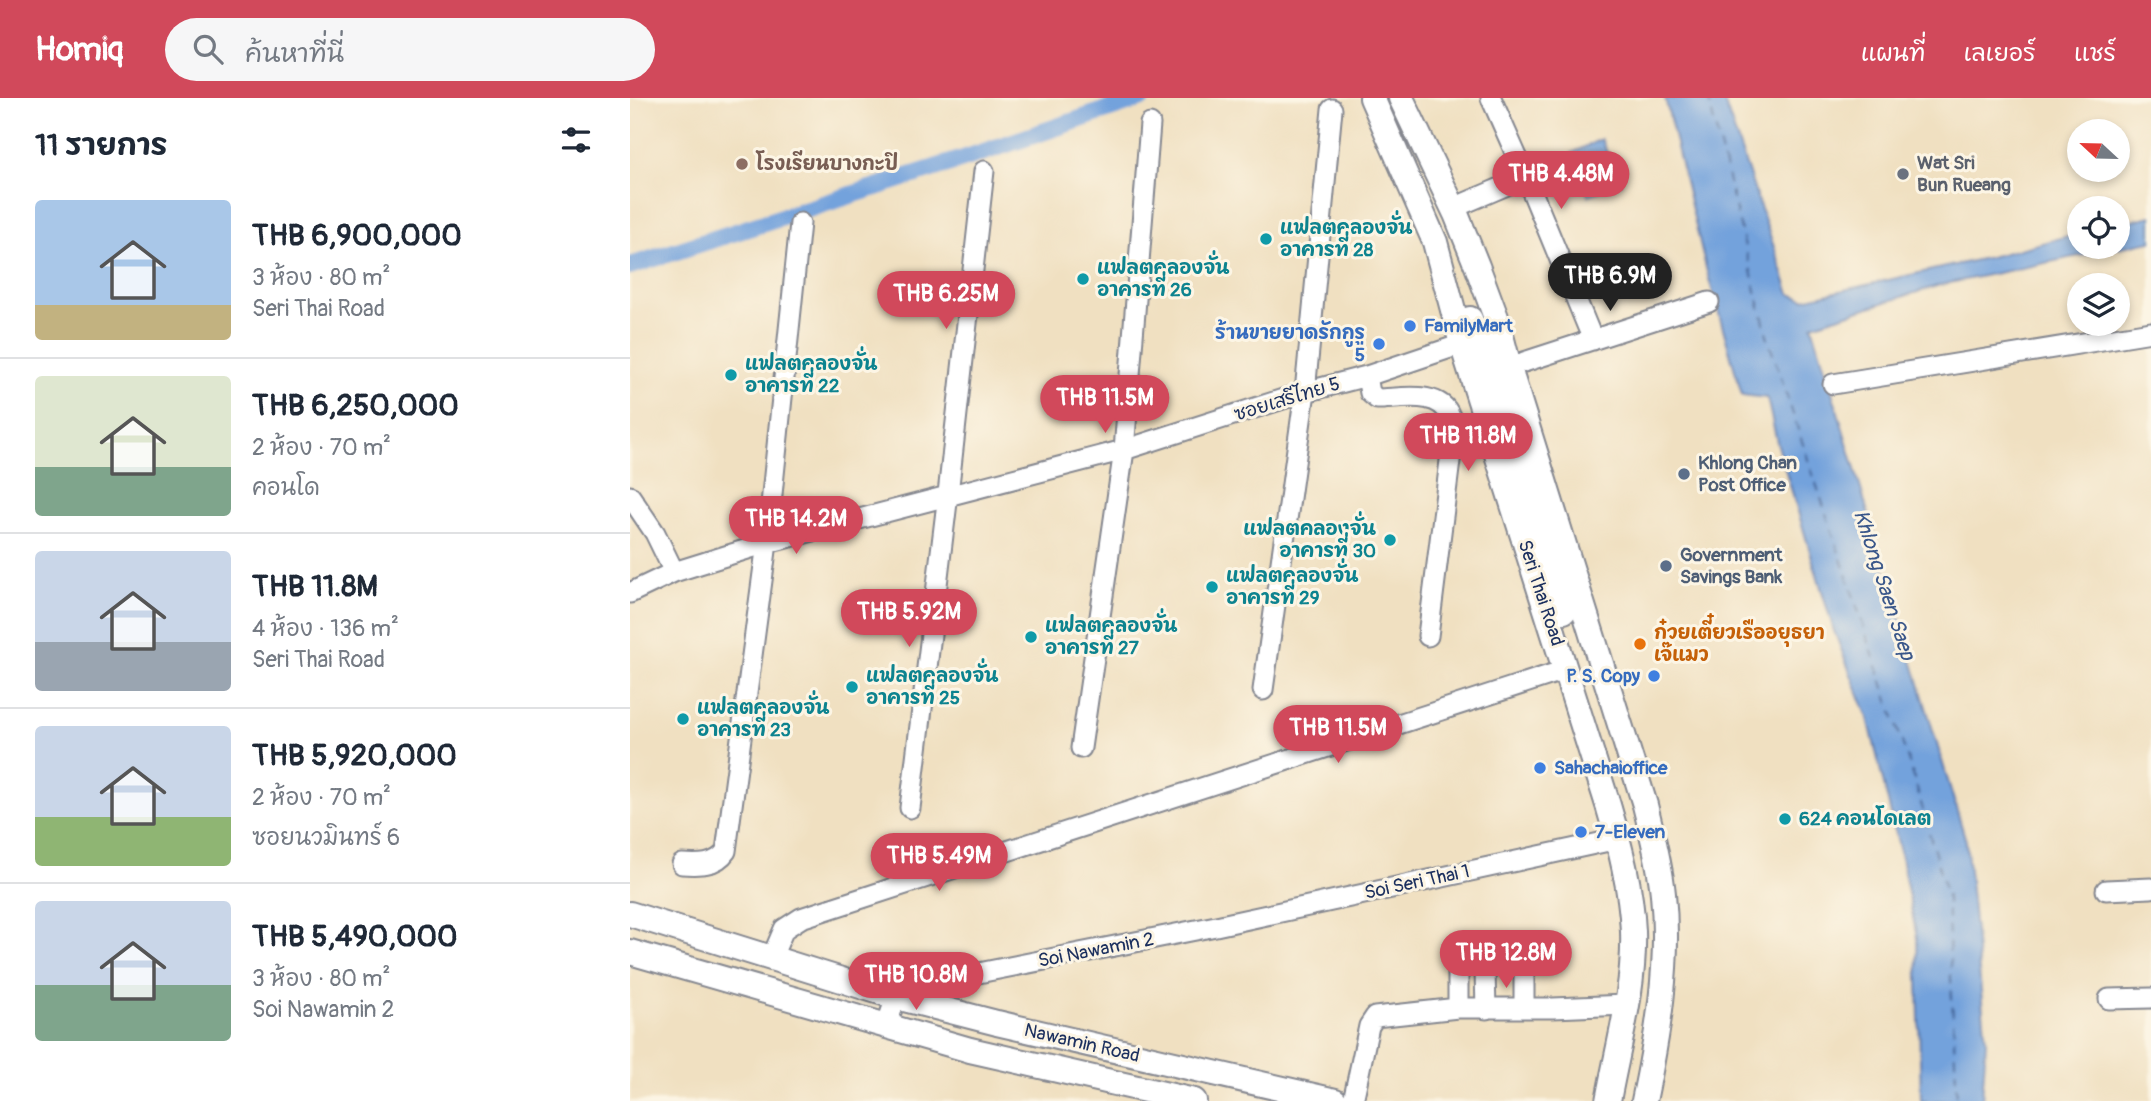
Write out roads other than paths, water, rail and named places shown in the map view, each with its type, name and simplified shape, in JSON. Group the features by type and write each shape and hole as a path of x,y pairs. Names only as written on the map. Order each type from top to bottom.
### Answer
{"main road":[{"name":"Seri Thai Road","path":"1372,98 1435,242 1462,344 1618,839 1633,933 1626,1004 1608,1101"},
{"path":"1401,98 1456,214 1497,320 1512,378 1645,805 1663,894 1665,939 1657,1030 1644,1101"},
{"path":"1419,98 1465,203 1524,362 1655,789 1670,854 1676,910 1673,993 1654,1101"},
{"path":"1435,242 1459,293 1486,362 1627,811 1644,897 1646,942 1644,981 1625,1101"},
{"name":"Nawamin Road","path":"630,914 897,996 997,1023 1335,1101"},
{"name":"Nawamin Road","path":"630,952 982,1053 1194,1101"}],"street":[{"path":"1491,98 1593,340"},
{"path":"1263,690 1304,392 1332,110"},
{"path":"1081,748 1124,450 1150,124"},
{"path":"910,808 984,171"},
{"path":"1465,203 1526,177"},
{"path":"682,864 709,863 719,860 726,851 767,543 800,223"},
{"path":"1524,362 1709,302"},
{"path":"1833,384 2151,332"},
{"name":"ซอยเสรีไทย 5","path":"630,593 674,572 767,543 1124,450 1304,392 1367,376 1462,344"},
{"path":"1367,376 1373,397 1429,398 1442,405 1452,421 1452,444 1428,636"},
{"path":"630,496 655,533 674,572"},
{"path":"772,957 784,929 801,918 1565,670"},
{"name":"Soi Seri Thai 1","path":"1216,926 1618,839"},
{"path":"2106,890 2151,888"},
{"name":"Soi Nawamin 2","path":"897,996 923,984 1216,926"},
{"path":"1485,972 1486,1009"},
{"path":"1458,974 1458,1008"},
{"path":"1524,974 1524,1008"},
{"path":"886,1027 897,996"},
{"path":"2109,999 2151,998"},
{"path":"1353,1101 1369,1026 1372,1018 1380,1015 1458,1008 1626,1004"}],"water":[{"name":"Khlong Saen Saep","path":"1665,98 1723,98 1790,294 1804,299 1990,257 2067,236 2067,259 1940,285 1812,325 1966,841 1986,1041 1982,1101 1921,1101 1917,938 1900,852 1868,718 1834,631 1777,442 1767,398 1742,395 1707,272"},
{"path":"1601,139 1621,183 1588,196 1572,153"},
{"path":"2151,216 2151,241 2130,245 2130,221"}],"waterway":[{"path":"630,266 963,159 1142,98"}],"place":[{"name":"โรงเรียนบางกะปิ","path":"742,164"},
{"name":"Wat Sri Bun Rueang","path":"1903,174"},
{"name":"แฟลตคลองจั่น อาคารที่ 28","path":"1266,239"},
{"name":"แฟลตคลองจั่น อาคารที่ 26","path":"1083,279"},
{"name":"FamilyMart","path":"1410,326"},
{"name":"ร้านขายยาดรักกูรู 5","path":"1379,344"},
{"name":"แฟลตคลองจั่น อาคารที่ 22","path":"731,375"},
{"name":"Khlong Chan Post Office","path":"1684,474"},
{"name":"แฟลตคลองจั่น อาคารที่ 30","path":"1390,540"},
{"name":"Government Savings Bank","path":"1666,566"},
{"name":"แฟลตคลองจั่น อาคารที่ 29","path":"1212,587"},
{"name":"แฟลตคลองจั่น อาคารที่ 27","path":"1031,637"},
{"name":"ก๋วยเตี๋ยวเรืออยุธยา เจ๊แมว","path":"1640,644"},
{"name":"P. S. Copy","path":"1654,676"},
{"name":"แฟลตคลองจั่น อาคารที่ 25","path":"852,687"},
{"name":"แฟลตคลองจั่น อาคารที่ 23","path":"683,719"},
{"name":"Sahachaioffice","path":"1540,768"},
{"name":"624 คอนโดเลต","path":"1785,819"},
{"name":"7-Eleven","path":"1581,832"}]}
